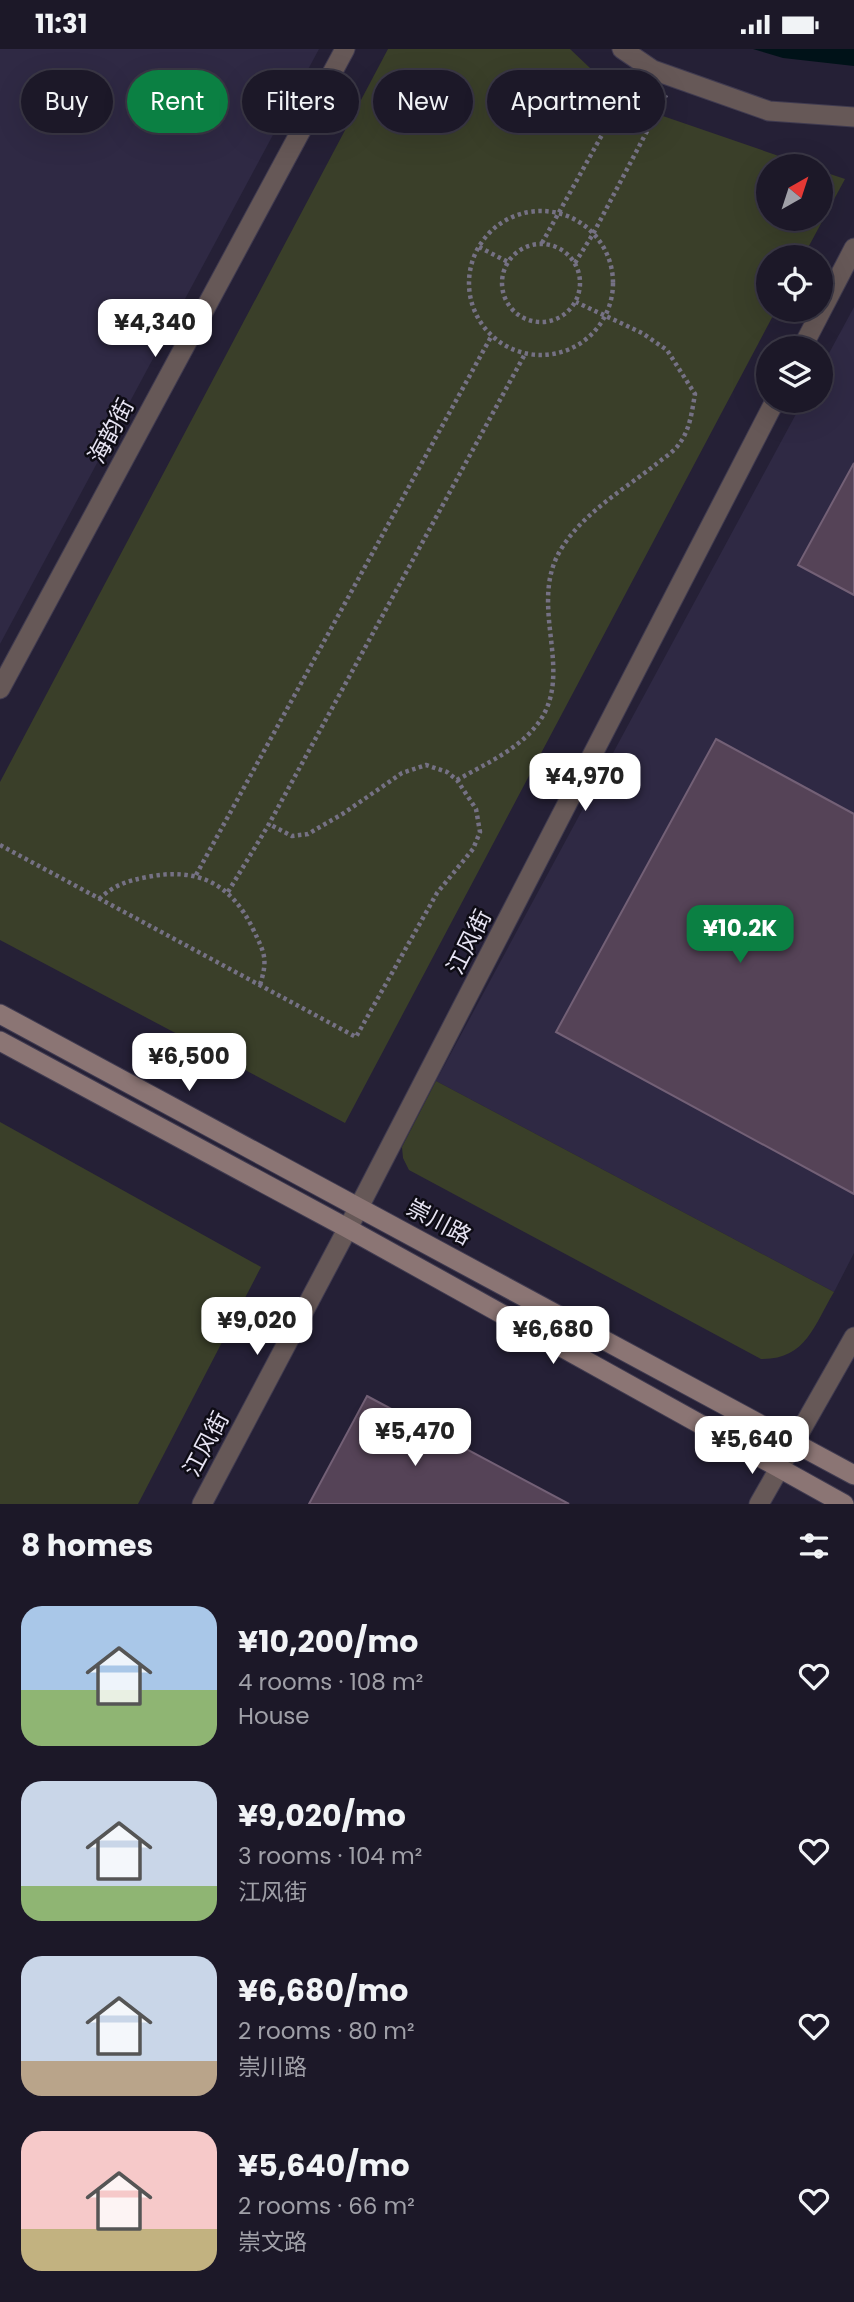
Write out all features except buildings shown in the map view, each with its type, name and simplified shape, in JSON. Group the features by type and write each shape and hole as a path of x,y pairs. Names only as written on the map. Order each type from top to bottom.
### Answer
{"main road":[{"name":"崇川路","path":"0,1014 854,1475"},
{"path":"0,1041 347,1228 844,1504"}],"street":[{"name":"海韵街","path":"0,689 345,49"},
{"path":"622,49 653,69 769,111 854,117"},
{"path":"808,336 854,248"},
{"name":"江风街","path":"202,1504 359,1207 769,413"},
{"path":"759,1504 854,1337"}],"path":[{"path":"575,263 666,95"},
{"path":"542,243 603,133"},
{"path":"527,212 551,212 575,219 593,234 606,252 612,274 612,298 605,316 589,337 570,350 548,355 525,354 504,345 485,329 472,307 468,283 472,258 485,237 503,221 527,212"},
{"path":"542,243 567,253 580,276 576,302 568,312 557,319 545,322 521,317 511,308 502,286 503,273 508,262 528,245 542,243"},
{"path":"479,247 508,262"},
{"path":"457,780 512,748 539,722 553,692 554,664 547,612 549,582 561,548 581,522 679,445 691,422 695,394 667,350 642,333 576,302"},
{"path":"196,875 492,335"},
{"path":"228,892 269,824 525,354"},
{"path":"0,845 356,1037 437,893 473,849 480,832 476,809 457,780 447,772 426,765 402,773 308,834 292,836 269,824"},
{"path":"99,899 112,886 169,872 196,875 228,892 244,909 263,949 266,965 260,985"}],"shaded area":[{"path":"0,49 319,49 308,70 242,70 242,133 274,133 0,644"},
{"path":"753,49 854,49 854,66 783,58"},
{"path":"854,307 854,1253 834,1292 436,1081 797,413 833,413 833,346"}],"green space":[{"path":"388,49 570,49 592,70 487,70 487,133 665,133 665,117 773,154 756,154 756,231 817,231 809,245 756,245 756,322 770,322 762,336 756,336 756,348 345,1123 0,940 0,782 344,133 359,133 359,104 373,77 373,133 473,133 473,70 377,70"},
{"path":"833,175 845,179 833,201"},
{"path":"436,1081 834,1292 814,1328 799,1347 789,1354 761,1359 409,1170 403,1158 402,1147"},
{"path":"0,1122 261,1267 138,1504 0,1504"}]}
